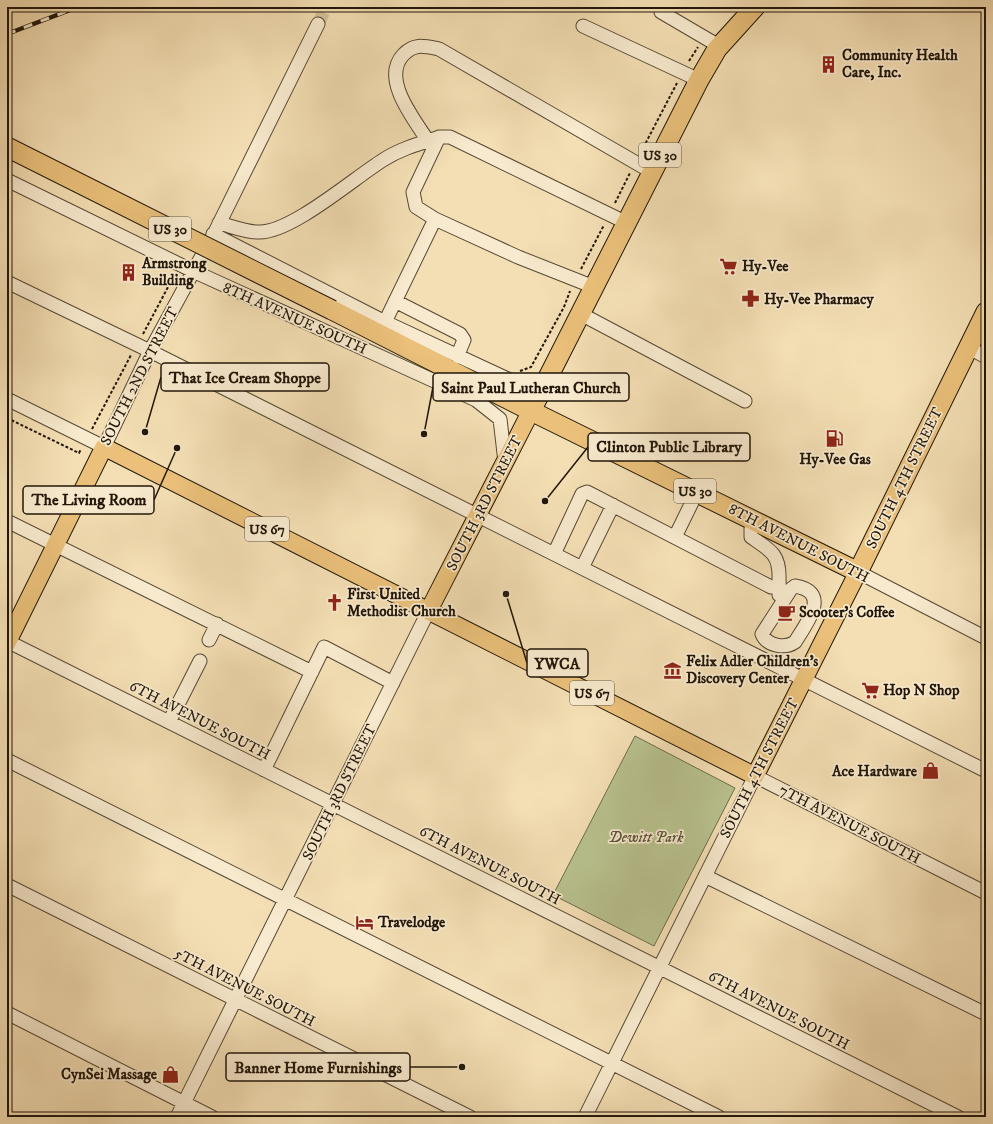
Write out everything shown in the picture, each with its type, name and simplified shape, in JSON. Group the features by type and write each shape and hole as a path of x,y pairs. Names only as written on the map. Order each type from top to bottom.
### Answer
{"highway":[{"name":"SOUTH 3RD STREET","path":"531,411 699,80 720,46 755,7"},
{"name":"8TH AVENUE SOUTH","path":"7,147 531,411 858,572"},
{"name":"SOUTH 4TH STREET","path":"858,572 986,312"}],"main road":[{"name":"SOUTH 3RD STREET","path":"429,610 531,411"},
{"name":"SOUTH 2ND STREET","path":"7,642 104,447"},
{"name":"7TH AVENUE SOUTH","path":"104,447 755,776"},
{"name":"SOUTH 4TH STREET","path":"755,776 858,572"}],"street":[{"path":"660,12 720,46"},
{"name":"SOUTH 2ND STREET","path":"104,447 150,351 216,229 318,24"},
{"path":"583,26 699,80"},
{"path":"434,139 410,112 395,82 394,70 399,60 408,50 420,44 439,49 652,172"},
{"path":"216,229 258,232 277,229 302,215 384,159 410,146 434,139 450,138 627,223"},
{"path":"434,139 412,192 416,207 435,219 525,260 594,287"},
{"name":"8TH AVENUE SOUTH","path":"7,180 192,271 476,400 500,419 505,462"},
{"path":"385,322 435,219"},
{"path":"216,229 385,322 457,357 540,394"},
{"path":"7,282 150,351 804,678 986,771"},
{"path":"395,301 460,334 464,340 457,357"},
{"path":"581,314 745,401"},
{"path":"968,347 986,357"},
{"name":"7TH AVENUE SOUTH","path":"7,399 104,447"},
{"path":"554,554 582,494 587,492 771,587 779,587"},
{"path":"675,537 697,492"},
{"path":"582,568 613,505"},
{"path":"7,520 312,672"},
{"path":"756,521 751,529 751,537 771,550 776,556 780,566 780,592 770,623"},
{"name":"8TH AVENUE SOUTH","path":"858,572 986,638"},
{"path":"795,586 812,594 815,608 795,642 790,646 781,647 776,644 763,637 762,634 791,589 795,586"},
{"name":"SOUTH 3RD STREET","path":"177,1117 429,610"},
{"path":"209,640 217,624"},
{"name":"6TH AVENUE SOUTH","path":"7,642 958,1117"},
{"path":"768,660 776,644"},
{"path":"264,770 324,648 393,683"},
{"path":"169,722 200,661"},
{"path":"7,760 719,1117"},
{"name":"7TH AVENUE SOUTH","path":"755,776 986,893"},
{"name":"SOUTH 4TH STREET","path":"585,1117 755,776"},
{"path":"705,876 986,1014"},
{"name":"5TH AVENUE SOUTH","path":"7,886 470,1117"},
{"path":"7,1013 212,1117"}],"path":[{"path":"7,418 79,453 180,265"}],"green space":[{"name":"Dewitt Park","path":"635,736 735,788 654,946 553,895"}],"tunnel":[{"path":"318,24 326,7"}],"railway":[{"path":"7,34 78,7"}],"place":[{"name":"Community Health Care, Inc.","path":"829,64"},
{"name":"Hy-Vee","path":"729,266"},
{"name":"Armstrong Building","path":"129,272"},
{"name":"Hy-Vee Pharmacy","path":"751,299"},
{"name":"That Ice Cream Shoppe","path":"145,432"},
{"name":"Saint Paul Lutheran Church","path":"424,434"},
{"name":"Hy-Vee Gas","path":"835,438"},
{"name":"The Living Room","path":"177,448"},
{"name":"Clinton Public Library","path":"545,501"},
{"name":"YWCA","path":"506,594"},
{"name":"First United Methodist Church","path":"334,603"},
{"name":"Scooter's Coffee","path":"786,612"},
{"name":"Felix Adler Children's Discovery Center","path":"673,670"},
{"name":"Hop N Shop","path":"870,690"},
{"name":"Ace Hardware","path":"930,771"},
{"name":"Travelodge","path":"365,922"},
{"name":"Banner Home Furnishings","path":"462,1067"},
{"name":"CynSei Massage","path":"170,1074"}]}
